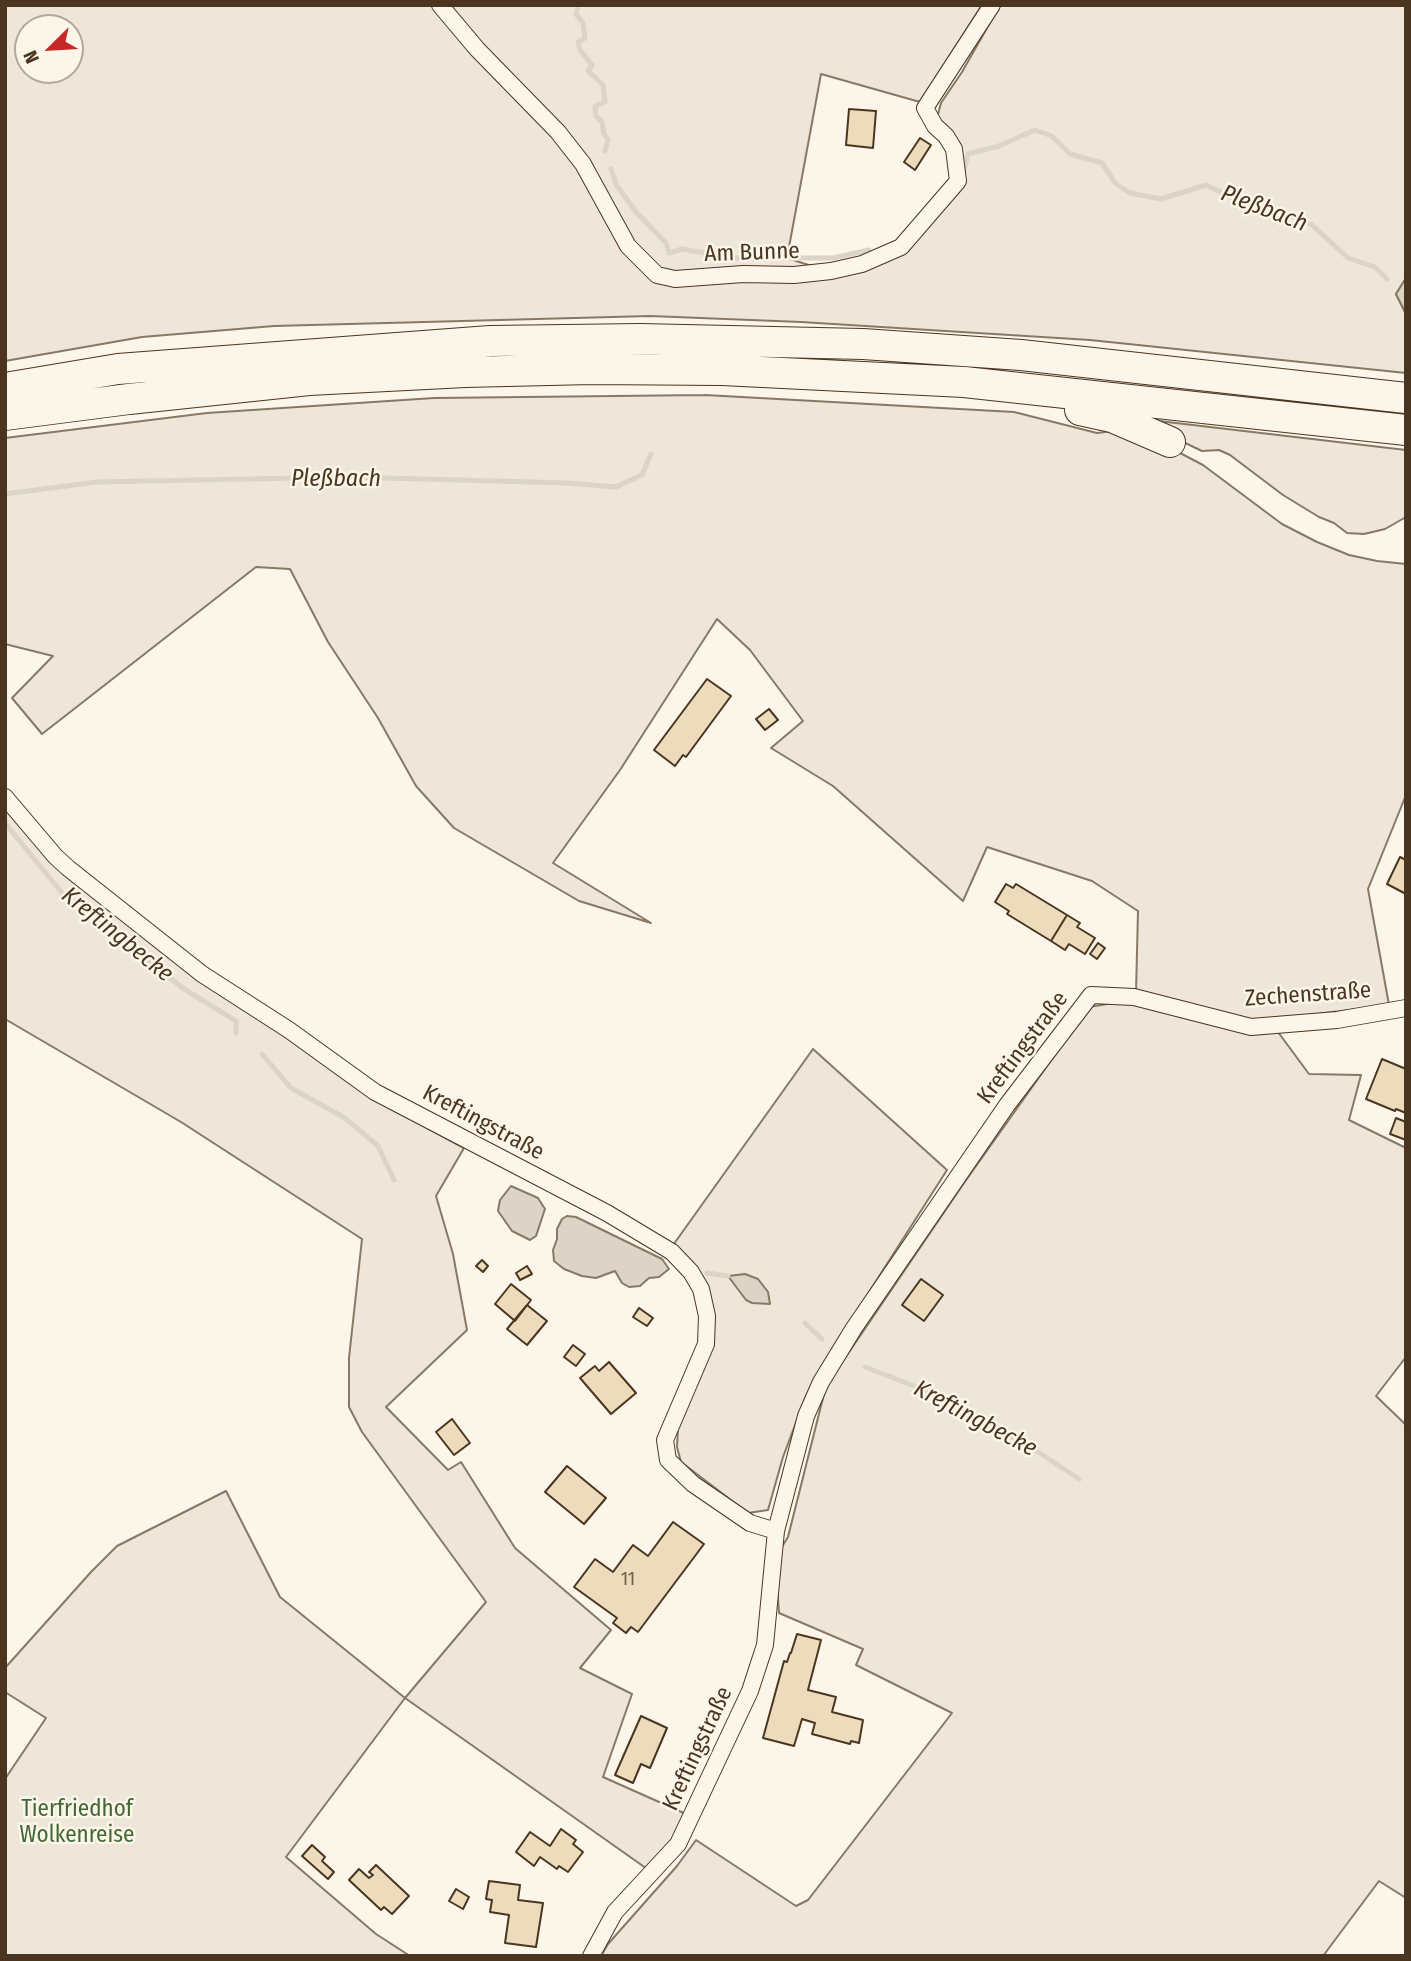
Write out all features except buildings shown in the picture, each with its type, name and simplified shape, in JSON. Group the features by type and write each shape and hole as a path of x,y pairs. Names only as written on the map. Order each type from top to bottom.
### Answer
{"highway":[{"path":"5,388 118,369 490,341 640,339 863,344 1008,354 1406,398"},
{"path":"5,415 309,380 466,372 722,370 964,382 1406,430"},
{"path":"964,382 1112,417 1170,442"}],"street":[{"name":"Am Bunne","path":"440,5 477,49 558,132 583,164 628,246 657,275 675,279 831,271 862,264 901,247 958,181 954,149 946,135 935,126 925,107 992,5"},
{"name":"Kreftingstraße","path":"5,797 68,868 202,974 289,1030 375,1092 607,1213 672,1252 691,1272 701,1289 707,1316 706,1344 665,1440 668,1460 694,1484 750,1522 776,1531"},
{"name":"Kreftingstraße","path":"591,1956 615,1912 678,1844 750,1691 765,1645 776,1531 806,1416 821,1382 854,1328 992,1125 1091,995"},
{"name":"Zechenstraße","path":"1091,995 1134,997 1251,1027 1337,1020 1406,1008"}],"green space":[{"path":"5,5 982,5 920,102 821,74 787,258 821,269 903,252 961,182 937,125 938,114 941,103 1000,5 1406,5 1406,278 1396,294 1406,314 1406,373 1090,340 801,322 650,316 274,326 142,337 5,361"},
{"path":"705,395 1014,412 1097,433 1121,430 1161,443 1203,465 1282,524 1317,542 1349,555 1406,564 1406,795 1368,889 1389,1005 1253,1022 1136,993 1138,911 1092,881 987,847 963,901 833,786 771,748 803,721 750,650 717,619 620,770 553,863 651,923 579,901 454,828 416,786 378,718 328,642 290,569 256,567 42,734 12,698 53,656 5,644 5,438 207,413 434,398"},
{"path":"1133,418 1406,450 1406,517 1385,529 1364,534 1347,533 1283,495 1230,455 1219,450 1202,451"},
{"path":"5,804 50,859 374,1099 464,1148 436,1196 453,1254 467,1330 386,1407 448,1470 461,1462 515,1548 611,1630 580,1668 632,1694 603,1777 686,1814 673,1843 650,1871 405,1698 486,1602 362,1432 349,1407 349,1358 362,1239 181,1122 5,1019"},
{"path":"1133,1003 1278,1032 1309,1074 1361,1075 1349,1120 1406,1148 1406,1357 1376,1396 1406,1425 1406,1898 1379,1881 1323,1956 601,1956 608,1944 677,1866 696,1840 796,1906 808,1900 952,1713 856,1665 863,1649 779,1613 775,1558 788,1537 826,1386 964,1183 1089,1007"},
{"path":"813,1049 947,1170 839,1339 806,1396 783,1457 768,1510 748,1513 681,1462 677,1447 678,1428 711,1318 671,1248"},
{"name":"Tierfriedhof Wolkenreise","path":"226,1491 280,1597 405,1698 286,1857 376,1934 410,1956 5,1956 5,1779 46,1718 5,1692 5,1668 117,1546"}],"shaded area":[{"path":"1406,278 1406,314 1396,294"},
{"path":"511,1186 538,1198 545,1209 536,1236 530,1240 512,1231 498,1211 500,1200"},
{"path":"567,1216 576,1217 662,1259 669,1269 659,1277 649,1278 640,1286 629,1287 622,1283 615,1271 596,1278 564,1269 554,1261 553,1250 557,1229 562,1219"},
{"path":"745,1274 758,1279 768,1292 770,1304 746,1300 728,1276"}],"waterway":[{"path":"578,5 576,14 583,23 585,38 578,42 580,50 592,65 588,71 603,85 605,102 595,106 596,116 602,122 604,134 608,139 605,151"},
{"name":"Pleßbach","path":"962,177 968,154 999,146 1035,130 1052,136 1070,154 1102,163 1116,184 1130,193 1161,199 1206,185 1245,204 1287,214 1312,225 1348,258 1375,267 1387,279"},
{"name":"Pleßbach","path":"611,169 617,186 636,212 666,243 669,253 682,249 733,258 833,258 869,250"},
{"name":"Pleßbach","path":"5,494 97,482 348,477 567,483 616,487 642,475 651,454"},
{"name":"Kreftingbecke","path":"5,823 62,893 184,989 236,1021 236,1033"},
{"name":"Kreftingbecke","path":"262,1054 291,1088 345,1118 378,1146 394,1180"},
{"name":"Kreftingbecke","path":"707,1273 728,1276"},
{"name":"Kreftingbecke","path":"805,1323 822,1339"},
{"name":"Kreftingbecke","path":"865,1367 927,1391 1029,1446 1079,1479"}]}
